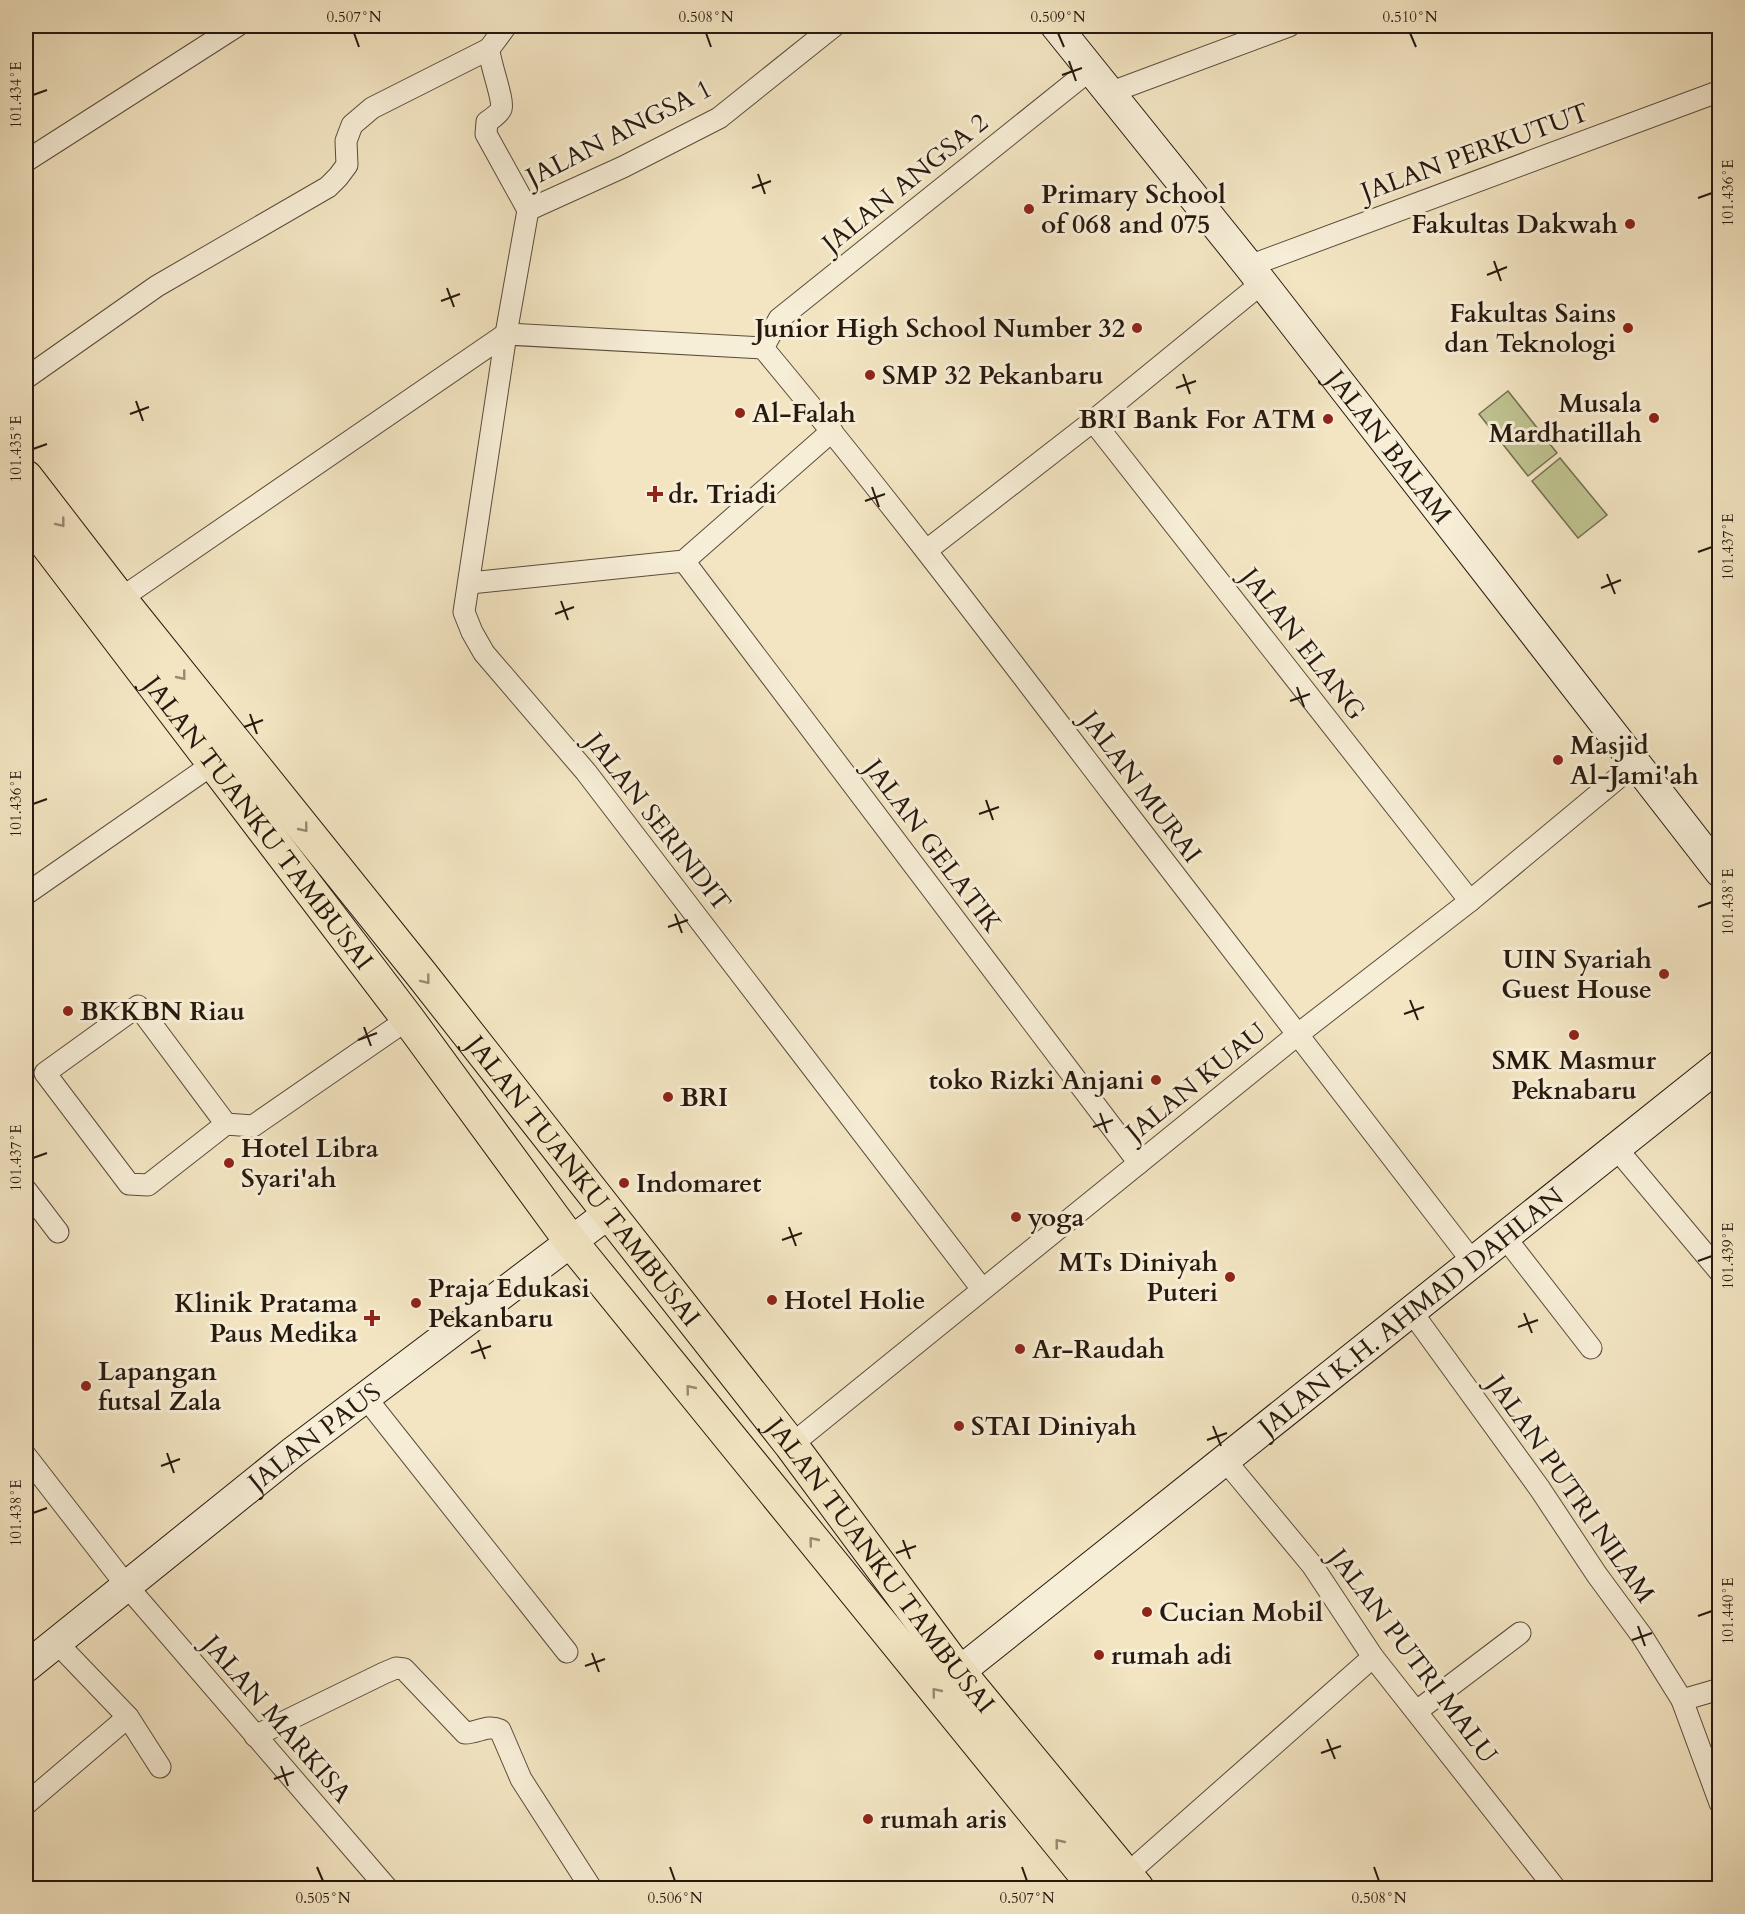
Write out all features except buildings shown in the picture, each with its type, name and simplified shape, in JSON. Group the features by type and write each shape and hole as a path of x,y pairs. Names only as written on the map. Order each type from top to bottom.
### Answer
{"main road":[{"name":"JALAN BALAM","path":"1056,26 1256,274 1719,872"},
{"name":"JALAN TUANKU TAMBUSAI","path":"26,477 120,599 422,975 791,1445 959,1672 1131,1882"},
{"name":"JALAN TUANKU TAMBUSAI","path":"26,517 408,1019 572,1243 1096,1888"},
{"name":"JALAN K.H. AHMAD DAHLAN","path":"959,1672 1719,1065"},
{"name":"JALAN PAUS","path":"26,1667 293,1452 609,1213"}],"street":[{"path":"26,161 237,26"},
{"path":"26,378 157,286 327,187 347,165 346,141 352,125 372,108 489,49 506,26"},
{"name":"JALAN ANGSA 1","path":"506,334 528,210 623,167 718,118 834,26"},
{"path":"1109,93 1289,26"},
{"path":"489,49 491,68 503,103 499,112 487,122 486,134 528,210"},
{"name":"JALAN ANGSA 2","path":"763,348 779,319 1091,69"},
{"name":"JALAN PERKUTUT","path":"927,550 1093,421 1256,274 1719,91"},
{"path":"120,599 506,334 763,348"},
{"name":"JALAN SERINDIT","path":"506,334 464,612 472,632 484,653 586,772 982,1288"},
{"name":"JALAN MURAI","path":"763,348 927,550 1472,1261"},
{"name":"JALAN ELANG","path":"1093,421 1470,901"},
{"path":"470,583 684,561 832,431"},
{"name":"JALAN GELATIK","path":"684,561 1139,1163"},
{"name":"JALAN KUAU","path":"791,1445 1297,1035 1470,901 1636,763"},
{"path":"26,894 213,764"},
{"path":"226,1124 138,1006 45,1073 129,1184 148,1185 226,1124 253,1126 408,1019"},
{"path":"1616,1148 1719,1272"},
{"path":"26,1190 58,1232"},
{"path":"1504,1236 1591,1348"},
{"name":"JALAN PUTRI NILAM","path":"1411,1311 1642,1636 1682,1701 1719,1803"},
{"path":"366,1398 567,1652"},
{"name":"JALAN MARKISA","path":"26,1456 126,1585 387,1888"},
{"name":"JALAN PUTRI MALU","path":"1224,1459 1312,1564 1373,1657 1555,1888"},
{"path":"1417,1711 1520,1633"},
{"path":"57,1642 128,1717 160,1767"},
{"path":"1131,1882 1373,1657"},
{"path":"255,1736 384,1673 396,1668 404,1669 465,1733 488,1727 500,1730 521,1779 591,1888"},
{"path":"1682,1701 1719,1689"},
{"path":"26,1804 128,1717"}],"green space":[{"path":"1508,391 1557,453 1528,476 1479,414"},
{"path":"1560,458 1607,515 1578,538 1532,481"}],"place":[{"name":"Primary School of 068 and 075","path":"1029,209"},
{"name":"Fakultas Dakwah","path":"1630,224"},
{"name":"Junior High School Number 32","path":"1137,328"},
{"name":"Fakultas Sains dan Teknologi","path":"1628,328"},
{"name":"SMP 32 Pekanbaru","path":"870,375"},
{"name":"Al-Falah","path":"740,413"},
{"name":"Musala Mardhatillah","path":"1654,418"},
{"name":"BRI Bank For ATM","path":"1328,419"},
{"name":"dr. Triadi","path":"655,494"},
{"name":"Masjid Al-Jami'ah","path":"1558,760"},
{"name":"UIN Syariah Guest House","path":"1664,974"},
{"name":"BKKBN Riau","path":"68,1011"},
{"name":"SMK Masmur Peknabaru","path":"1574,1035"},
{"name":"toko Rizki Anjani","path":"1156,1080"},
{"name":"BRI","path":"668,1097"},
{"name":"Hotel Libra Syari'ah","path":"229,1163"},
{"name":"Indomaret","path":"624,1183"},
{"name":"yoga","path":"1016,1217"},
{"name":"MTs Diniyah Puteri","path":"1230,1277"},
{"name":"Hotel Holie","path":"772,1300"},
{"name":"Praja Edukasi Pekanbaru","path":"416,1303"},
{"name":"Klinik Pratama Paus Medika","path":"372,1318"},
{"name":"Ar-Raudah","path":"1020,1349"},
{"name":"Lapangan futsal Zala","path":"86,1386"},
{"name":"STAI Diniyah","path":"959,1426"},
{"name":"Cucian Mobil","path":"1147,1612"},
{"name":"rumah adi","path":"1099,1655"},
{"name":"rumah aris","path":"868,1819"}]}
